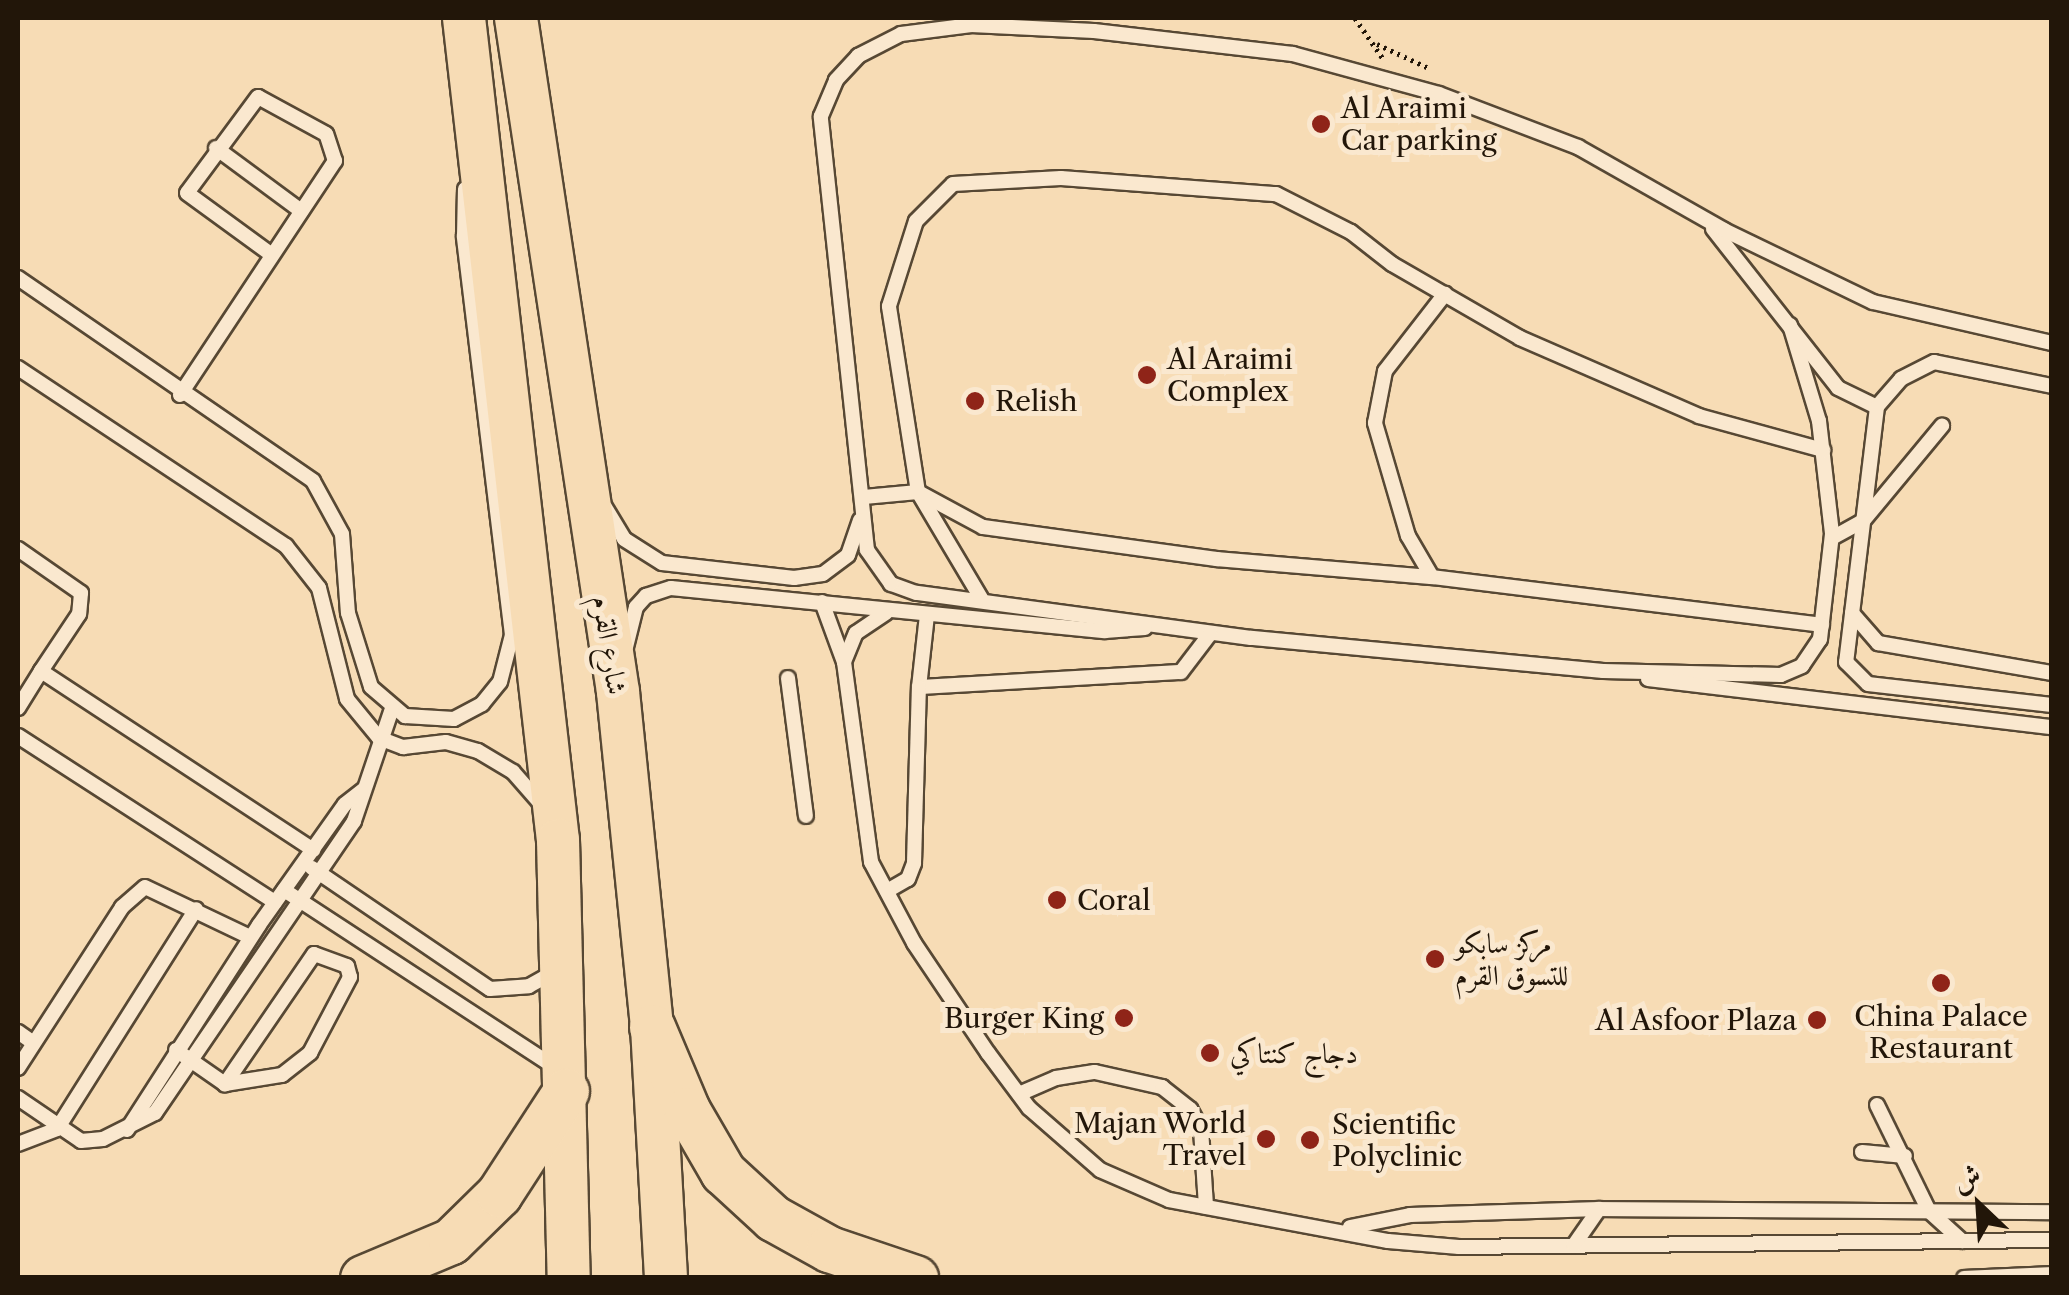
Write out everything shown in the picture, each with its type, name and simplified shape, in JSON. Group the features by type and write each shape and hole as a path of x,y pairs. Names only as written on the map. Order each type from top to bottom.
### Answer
{"highway":[{"path":"652,1027 686,1110 722,1172 774,1218 829,1249 914,1278"},
{"path":"363,1278 450,1241 498,1194 566,1083"}],"main road":[{"path":"464,18 558,840 569,1278"},
{"name":"شارع القرم","path":"516,18 618,692 652,1027 666,1278"}],"lane":[{"path":"2052,343 1873,302 1551,136 1439,94 1292,54 1094,30 971,25 902,34 858,56 836,80 821,116 867,550 891,584 1101,613 1155,628 1603,671 2052,727"},
{"path":"180,395 335,161 333,143 316,128 258,97 216,148 187,194 272,255"},
{"path":"18,278 180,395 285,459 322,493 342,534 348,613 370,687 392,709 438,721 470,712 500,682 511,653 464,236 465,192 479,140"},
{"path":"216,148 302,210"},
{"path":"981,598 918,492 890,306 916,221 953,184 1061,178 1276,194 1351,232 1520,338 1661,401 1824,450"},
{"path":"1699,214 1838,388 1877,408"},
{"path":"1432,577 1408,536 1375,422 1385,370 1445,294"},
{"path":"1603,671 1781,675 1802,666 1822,625 1832,538 1824,450 1790,325"},
{"path":"2052,386 1934,362 1901,379 1877,408 1846,662 1868,684 2052,705"},
{"path":"18,368 286,546 319,588 346,699 379,738 403,746 458,744 496,760 534,794 558,840"},
{"path":"569,387 603,505 624,540 662,563 704,572 822,574 856,542 864,497"},
{"path":"1832,538 1863,521 1942,426"},
{"path":"864,497 918,492 984,528 1218,559 1432,577 1822,625"},
{"path":"18,548 81,593 79,614 18,708"},
{"path":"618,692 636,608 646,596 698,588 1104,631 1155,628"},
{"path":"822,602 844,662 858,801 871,862 886,892 1020,1094 1100,1170 1169,1200 1344,1228 1388,1241 1459,1247 2052,1240"},
{"path":"844,662 856,633 873,616 894,611"},
{"path":"328,618 348,613"},
{"path":"1852,613 1878,642 2052,674"},
{"path":"886,892 901,885 914,863 919,687 926,615"},
{"path":"919,687 1181,672 1210,634"},
{"path":"42,671 309,856 320,873 490,988 529,986 562,965"},
{"path":"788,678 806,816"},
{"path":"18,1098 57,1130 81,1141 126,1130 154,1113 358,814 379,738 392,709"},
{"path":"18,736 279,896 300,902 566,1083"},
{"path":"126,1130 250,937 309,856 364,790"},
{"path":"18,1068 133,896 157,888 250,937"},
{"path":"18,1144 57,1130 196,909"},
{"path":"176,1050 225,1084 282,1074 310,1053 350,977 347,966 314,954 225,1084"},
{"path":"18,1032 34,1043"},
{"path":"1020,1094 1056,1078 1094,1072 1162,1087 1190,1109 1201,1129 1206,1207"},
{"path":"1878,1105 1929,1211 1962,1241"},
{"path":"1862,1152 1905,1156"},
{"path":"1344,1228 1410,1215 1599,1210 2052,1212"},
{"path":"1574,1245 1599,1210"},
{"path":"1964,1278 2052,1274"}],"path":[{"path":"1356,18 1377,44"}],"place":[{"name":"Al Araimi Car parking","path":"1321,124"},
{"name":"Al Araimi Complex","path":"1147,375"},
{"name":"Relish","path":"975,401"},
{"name":"Coral","path":"1057,900"},
{"name":"مركز سابكو للتسوق القرم","path":"1435,959"},
{"name":"China Palace Restaurant","path":"1941,983"},
{"name":"Burger King","path":"1124,1018"},
{"name":"Al Asfoor Plaza","path":"1817,1020"},
{"name":"دجاج كنتاكي","path":"1210,1053"},
{"name":"Majan World Travel","path":"1266,1139"},
{"name":"Scientific Polyclinic","path":"1310,1140"}]}
